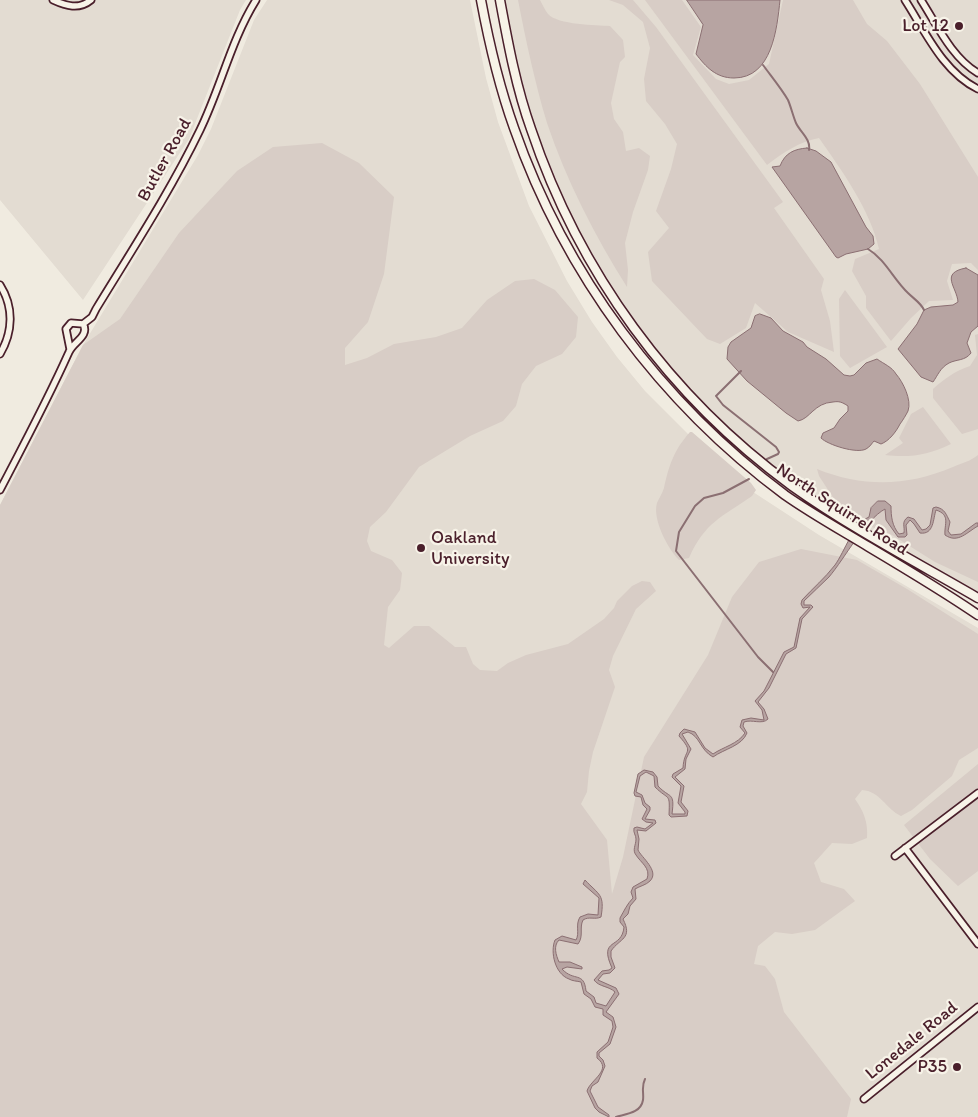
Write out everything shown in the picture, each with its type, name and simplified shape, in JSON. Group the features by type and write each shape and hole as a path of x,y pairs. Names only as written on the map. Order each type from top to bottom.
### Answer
{"main road":[{"name":"North Squirrel Road","path":"481,0 499,82 525,157 542,197 562,237 603,305 654,373 712,434 779,490 839,530 978,615"},
{"name":"North Squirrel Road","path":"500,0 515,75 537,148 569,222 610,294 633,328 661,363 716,422 792,486 873,537 978,598"}],"street":[{"path":"53,0 65,6 77,7 91,0"},
{"name":"Butler Road","path":"70,349 66,329 71,323 82,324 92,316 186,158 213,103 246,17 256,0"},
{"path":"905,0 946,64 958,76 978,89"},
{"path":"921,0 955,53 978,73"},
{"path":"0,285 7,299 10,320 8,336 0,354"},
{"name":"Butler Road","path":"0,490 58,377 70,349 84,334 85,329 82,324"},
{"path":"895,856 978,793"},
{"path":"905,848 978,944"},
{"name":"Lonedale Road","path":"864,1098 978,1006"}],"shaded area":[{"path":"0,0 246,0 240,10 189,139 83,300 0,200"},
{"name":"Oakland University","path":"267,0 470,0 486,78 498,122 529,206 567,281 592,322 617,357 645,391 702,448 750,490 819,535 978,628 978,1117 0,1117 0,505 83,345 198,155 211,129 254,20"},
{"path":"504,0 978,0 978,595 848,519 796,484 755,452 712,413 686,388 649,343 604,278 580,236 558,191 529,111 515,58"},
{"path":"518,0 540,0 548,14 560,20 578,24 610,26 623,40 625,57 620,62 611,103 614,119 623,132 626,151 639,148 650,156 648,170 633,212 625,243 628,270 627,287 582,207 563,166 547,123"},
{"path":"609,0 633,0 656,27 783,202 774,208 824,279 821,290 830,321 834,352 788,332 755,303 746,328 720,344 707,339 652,281 648,252 669,228 656,211 671,169 677,144 665,124 646,101 644,79 650,48 643,22 623,5"},
{"path":"645,0 682,0 701,27 693,55 716,79 729,84 749,80 769,64 783,0 853,0 867,24 887,41 920,84 978,177 978,270 971,263 952,264 947,281 953,300 929,301 891,341 866,308 866,296 852,271 855,259 879,249 875,234 854,191 819,138 792,148 767,165"},
{"path":"687,0 780,0 777,24 770,50 757,70 747,76 728,78 717,74 708,67 696,54 703,25"},
{"name":"Oakland University","path":"322,143 359,163 394,197 384,274 368,322 345,348 345,365 367,358 394,344 436,337 462,328 487,300 515,281 534,279 555,290 578,317 576,337 562,354 536,366 522,384 516,406 503,421 470,436 419,467 386,512 370,527 367,541 371,551 392,560 402,573 400,590 388,607 384,645 389,648 414,626 429,626 455,647 466,647 473,664 480,670 497,671 508,663 526,655 568,644 604,619 614,608 617,601 632,586 642,581 650,582 656,591 636,609 613,656 609,670 615,687 593,752 587,792 581,804 607,840 612,894 623,857 644,757 708,655 732,597 759,562 801,549 857,560 978,634 978,748 959,760 952,776 912,810 901,816 874,794 862,790 855,799 865,817 867,838 852,844 832,843 814,863 821,882 844,889 855,901 815,930 792,934 775,932 758,946 754,964 765,966 775,979 784,1012 851,1099 847,1117 0,1117 0,505 83,345 120,319 179,233 237,171 273,147"},
{"path":"807,148 816,151 831,162 866,227 873,236 874,244 868,249 836,257 772,167 780,166 784,158 798,149"},
{"path":"966,268 978,275 978,326 971,332 967,343 971,353 961,360 946,365 941,369 933,382 921,377 898,349 917,324 924,310 931,307 953,305 958,302 951,277 958,270"},
{"path":"845,290 887,347 850,368 840,356 839,299"},
{"path":"760,314 771,318 783,331 803,342 844,375 854,375 866,363 877,359 892,369 904,386 909,407 892,436 881,444 874,441 862,450 850,450 836,446 821,438 823,433 834,428 848,411 848,406 839,402 827,403 798,421 747,381 727,359 728,347 731,342 751,328 755,316"},
{"path":"978,334 978,429 962,434 933,398 933,389 959,370 970,366 977,355 975,335"},
{"path":"923,407 951,444 919,455 885,455 903,443 899,438 911,414"},
{"path":"690,432 751,483 756,490 752,496 723,515 708,528 701,536 689,558 679,560 670,549 662,533 656,510 673,458"},
{"path":"978,455 978,582 935,562 892,535 867,525 838,505 819,476 817,469 834,475 869,482 903,481 936,473"},
{"path":"878,501 885,501 891,506 892,521 899,534 904,533 904,522 908,517 914,519 922,530 926,529 930,525 933,508 936,507 946,514 950,522 948,531 951,535 961,534 976,523 978,523 978,526 958,538 950,537 945,535 946,520 944,514 936,510 932,526 928,532 920,533 910,520 906,525 907,535 905,537 898,537 886,520 885,509 878,514 863,530 829,577 804,601 804,605 811,605 813,607 802,619 796,648 786,654 769,688 758,702 764,709 768,719 763,722 744,722 743,726 747,733 745,737 737,744 713,757 705,751 692,734 688,732 682,734 691,749 686,759 685,769 675,777 684,786 681,802 688,811 687,816 671,817 669,815 669,800 655,787 654,776 646,772 640,776 636,792 642,795 645,803 650,807 645,819 655,820 656,823 646,831 637,830 639,839 638,850 649,864 653,873 650,881 635,889 636,899 623,919 627,931 626,934 611,951 615,968 610,973 603,974 598,980 616,988 619,994 606,1012 613,1017 616,1027 610,1044 599,1053 605,1066 598,1082 592,1086 590,1091 598,1107 609,1117 595,1108 587,1091 602,1071 603,1067 597,1058 597,1052 608,1042 613,1027 612,1021 603,1015 603,1009 595,1007 591,999 584,994 581,982 570,980 557,968 553,950 555,940 562,936 576,940 580,917 588,914 598,915 599,898 583,884 585,880 600,896 602,904 601,917 583,920 581,938 578,944 559,940 556,945 556,954 559,962 570,962 582,967 582,969 567,967 562,969 566,973 581,979 586,991 594,997 596,1003 606,1006 615,992 594,980 602,971 612,968 608,952 609,947 622,934 624,927 620,922 620,918 633,898 631,892 633,887 647,879 648,875 647,869 634,851 636,839 634,828 645,829 653,823 642,819 647,809 643,805 641,797 635,796 634,793 638,774 644,770 653,772 657,777 658,786 672,798 672,814 685,814 678,803 681,786 672,777 673,774 683,768 688,749 679,736 680,733 684,729 695,732 705,748 713,754 742,737 745,733 740,727 742,720 751,718 764,720 762,710 755,701 764,691 784,652 794,647 800,618 810,607 803,608 802,600 835,565 858,525 869,517 871,508"},
{"path":"978,764 978,871 958,886 930,859 904,825"}],"waterway":[{"path":"763,65 788,100 796,123 807,139 809,150"},
{"path":"868,249 879,258 924,310"},
{"path":"741,371 716,396 723,405 776,447 779,452 778,454 767,459"},
{"path":"749,479 723,493 704,498 695,506 679,532 676,551 758,657 773,672"},
{"path":"616,1117 639,1108 643,1100 645,1079"}],"place":[{"name":"Lot 12","path":"959,26"},
{"name":"Oakland University","path":"421,548"},
{"name":"P35","path":"957,1067"}]}
